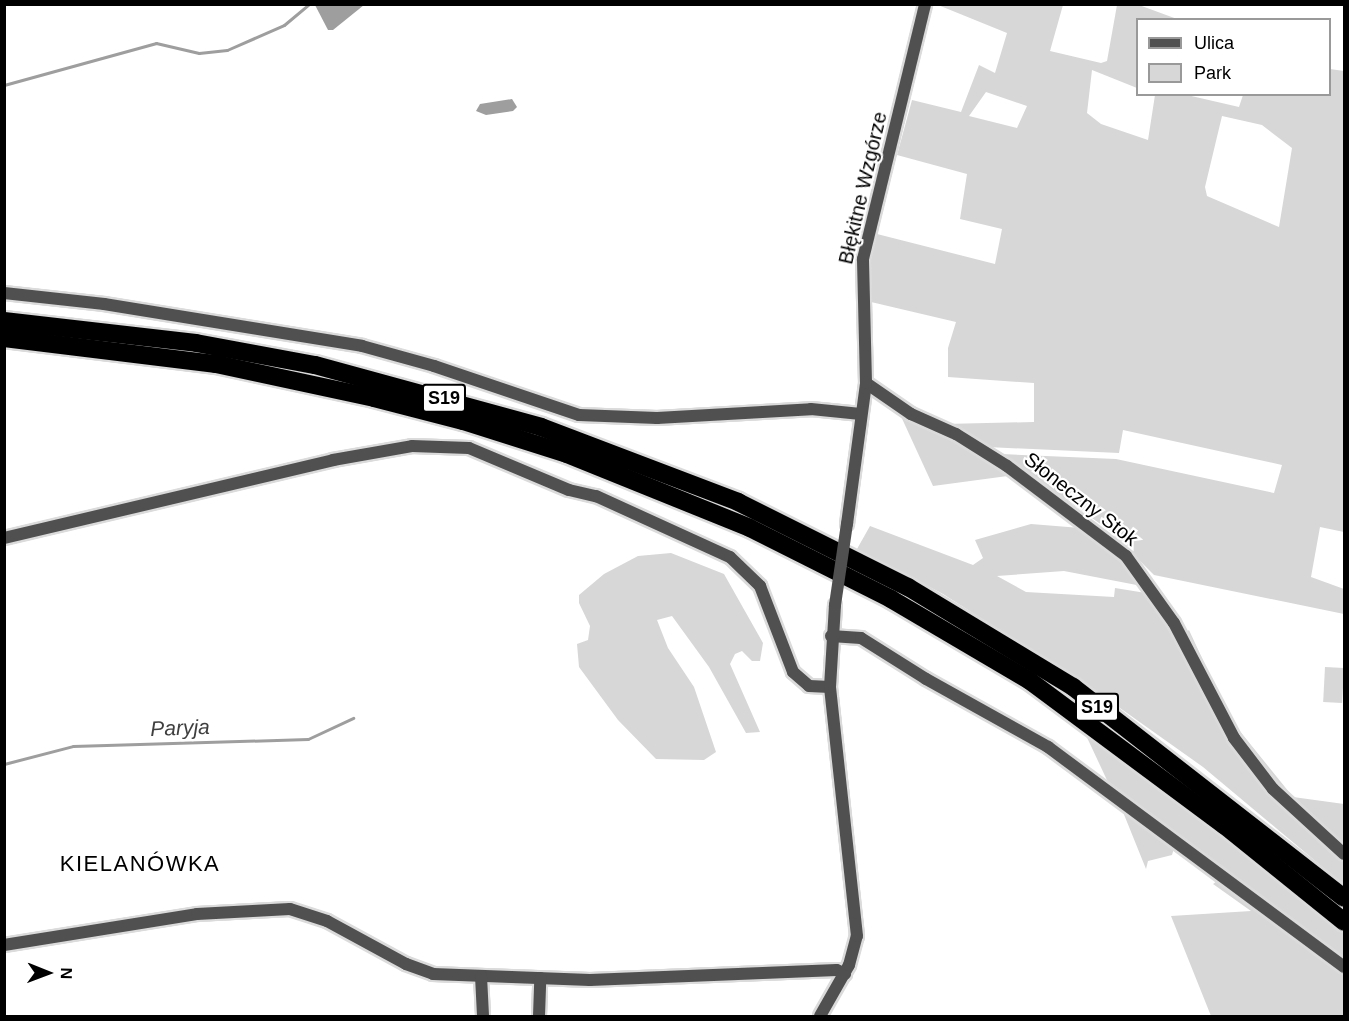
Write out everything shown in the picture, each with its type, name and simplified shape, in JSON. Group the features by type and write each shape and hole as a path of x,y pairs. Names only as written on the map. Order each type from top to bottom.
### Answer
{"highway":[{"name":"S19","path":"4,321 196,343 337,371 541,427 738,502 908,587 1073,687 1344,898"},
{"name":"S19","path":"4,338 216,364 383,400 567,454 750,528 891,599 1038,687 1224,825 1344,922"}],"street":[{"name":"Błękitne Wzgórze","path":"820,1017 845,974 858,936 830,687 831,636 866,383 863,259 925,4"},
{"path":"4,293 104,304 362,346 435,366 579,415 657,418 811,409 861,414"},
{"name":"Słoneczny Stok","path":"866,383 911,414 956,434 1007,466 1091,525 1126,556 1164,605 1223,719 1254,764 1293,810 1344,854"},
{"path":"4,538 319,462 412,446 462,447 569,490 596,496 730,557 760,586 793,672 809,686 830,687"},
{"path":"831,636 861,638 926,680 1048,747 1344,967"},
{"path":"4,945 197,914 290,909 327,921 406,964 433,974 540,978 809,974 837,970 845,974"},
{"path":"809,974 838,987"},
{"path":"481,976 483,1017"},
{"path":"539,1017 540,978"}],"green space":[{"path":"938,5 1063,5 1050,51 1101,63 1107,61 1117,5 1139,5 1174,18 1136,18 1136,88 1092,70 1087,113 1101,124 1148,140 1155,96 1191,96 1239,107 1243,96 1331,96 1331,69 1344,71 1344,532 1320,527 1311,577 1344,589 1344,614 1154,575 1109,530 1001,454 1116,459 1274,493 1282,465 1123,430 1119,453 987,447 945,424 1034,422 1034,383 948,377 948,348 956,322 871,302 869,266 877,234 995,264 1002,229 960,219 967,174 897,155 912,100 961,112 979,65 995,73 1007,33","holes":["986,92 1027,106 1017,128 969,116","1222,116 1262,125 1292,148 1279,227 1207,196 1205,187"]},
{"path":"899,412 945,434 1015,475 933,486"},
{"path":"1031,524 1093,529 1147,587 1064,571 997,576 1026,592 1114,597 1115,588 1152,594 1227,733 1344,858 1344,885 1203,767 1103,696 943,594 857,549 870,526 973,565 983,558 975,540"},
{"path":"671,553 724,574 763,643 760,661 752,661 742,651 735,654 730,664 760,732 746,733 709,667 672,616 657,620 668,648 694,687 716,752 704,760 656,759 618,720 579,667 577,644 588,640 590,626 579,603 579,595 604,574 638,556"},
{"path":"1189,630 1230,719 1293,797 1344,804 1344,849 1277,788 1228,722 1184,634"},
{"path":"1325,667 1344,668 1342,703 1323,702"},
{"path":"1083,729 1344,933 1344,960 1113,793"},
{"path":"1123,812 1174,848 1172,855 1148,861 1146,869"},
{"path":"1220,879 1270,915 1267,921 1276,919 1344,974 1344,1016 1211,1016 1171,916 1251,911 1213,884"}],"shaded area":[{"path":"315,5 364,5 333,30 328,30"},
{"path":"512,99 517,107 513,111 486,115 476,111 480,104"}],"waterway":[{"path":"4,85 156,43 199,53 227,50 284,25 309,4"},
{"name":"Paryja","path":"4,764 73,746 308,739 353,718"}],"district":[{"name":"KIELANÓWKA","path":"140,864"}]}
